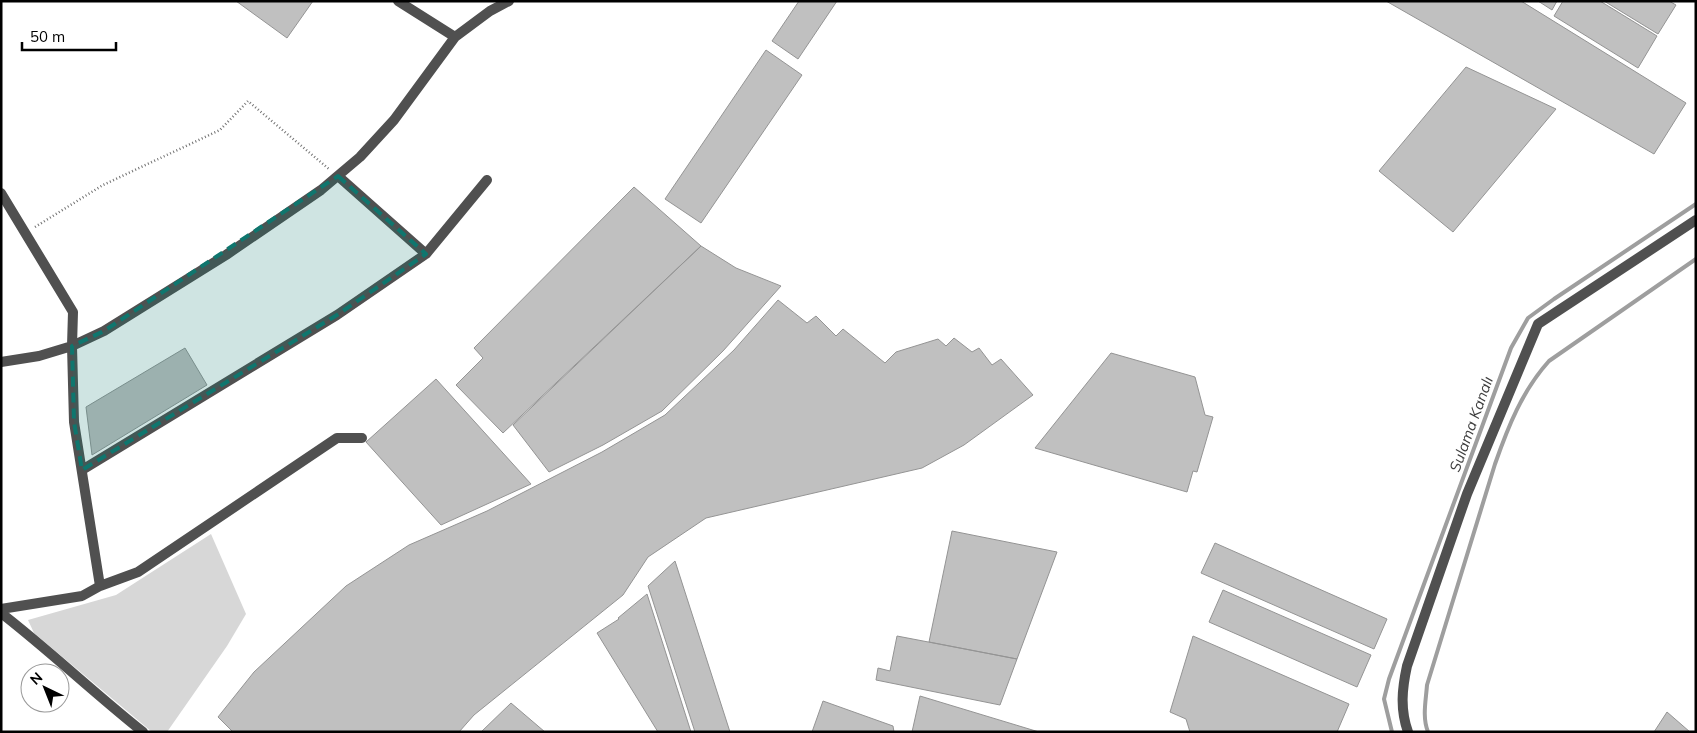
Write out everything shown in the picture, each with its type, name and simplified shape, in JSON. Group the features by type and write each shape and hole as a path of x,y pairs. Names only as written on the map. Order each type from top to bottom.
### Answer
{"street":[{"path":"398,1 456,38"},
{"path":"1,362 39,356 72,346 104,331 226,255 322,190 360,157 394,120 456,38 490,11 509,1"},
{"path":"338,176 426,254"},
{"path":"82,470 337,315 426,254 487,180"},
{"path":"1,194 73,312 74,422 100,586"},
{"path":"1408,732 1403,718 1402,691 1407,666 1467,494 1538,324 1696,220"},
{"path":"1,609 82,596 100,586 138,572 337,438 362,438"},
{"path":"1,613 40,643 143,732"}],"path":[{"path":"25,233 103,185 220,130 248,101 338,176"}],"highlighted area":[{"path":"338,176 426,254 337,315 82,470 74,422 72,346 104,331"}],"shaded area":[{"path":"211,534 246,614 227,646 167,732 152,732 34,633 28,620 116,595"}],"building":[{"path":"236,1 313,1 287,38"},
{"path":"799,1 837,1 798,59 772,41"},
{"path":"1386,1 1521,1 1686,103 1654,154"},
{"path":"1538,1 1557,1 1552,10"},
{"path":"1563,1 1600,1 1657,36 1638,68 1554,16"},
{"path":"1604,1 1669,1 1676,5 1658,34"},
{"path":"766,50 802,75 701,223 665,199"},
{"path":"1466,67 1556,109 1453,232 1379,171"},
{"path":"634,187 701,246 503,433 456,385 483,358 474,348"},
{"path":"701,246 736,268 781,286 723,351 662,411 603,445 549,472 513,425"},
{"path":"778,300 807,323 816,316 836,336 843,329 885,363 896,352 938,339 946,346 954,338 972,352 979,348 992,365 1001,359 1033,395 964,445 922,468 706,518 648,557 623,595 474,715 459,732 233,732 218,717 254,672 346,586 409,545 487,511 602,452 665,415 734,350"},
{"path":"185,348 207,385 92,455 86,407"},
{"path":"1111,353 1195,377 1205,415 1213,417 1197,472 1193,471 1187,492 1035,448"},
{"path":"436,379 531,484 441,525 366,442"},
{"path":"952,531 1057,552 1017,659 929,642"},
{"path":"1215,543 1387,619 1374,649 1201,573"},
{"path":"675,561 730,732 695,732 648,586"},
{"path":"1223,590 1371,655 1357,687 1209,622"},
{"path":"647,594 691,732 658,732 597,633 619,619"},
{"path":"897,636 1017,659 1000,705 876,680 878,668 890,671"},
{"path":"1193,636 1349,704 1337,732 1190,732 1186,719 1170,712"},
{"path":"920,696 1039,732 912,732"},
{"path":"823,701 893,726 894,732 812,732"},
{"path":"511,703 545,732 481,732"},
{"path":"1667,712 1690,732 1654,732"}],"waterway":[{"name":"Sulama Kanalı","path":"1392,732 1384,699 1389,679 1511,348 1528,318 1696,204"},
{"path":"1428,732 1425,714 1427,685 1495,464 1523,397 1549,361 1696,259"}]}
